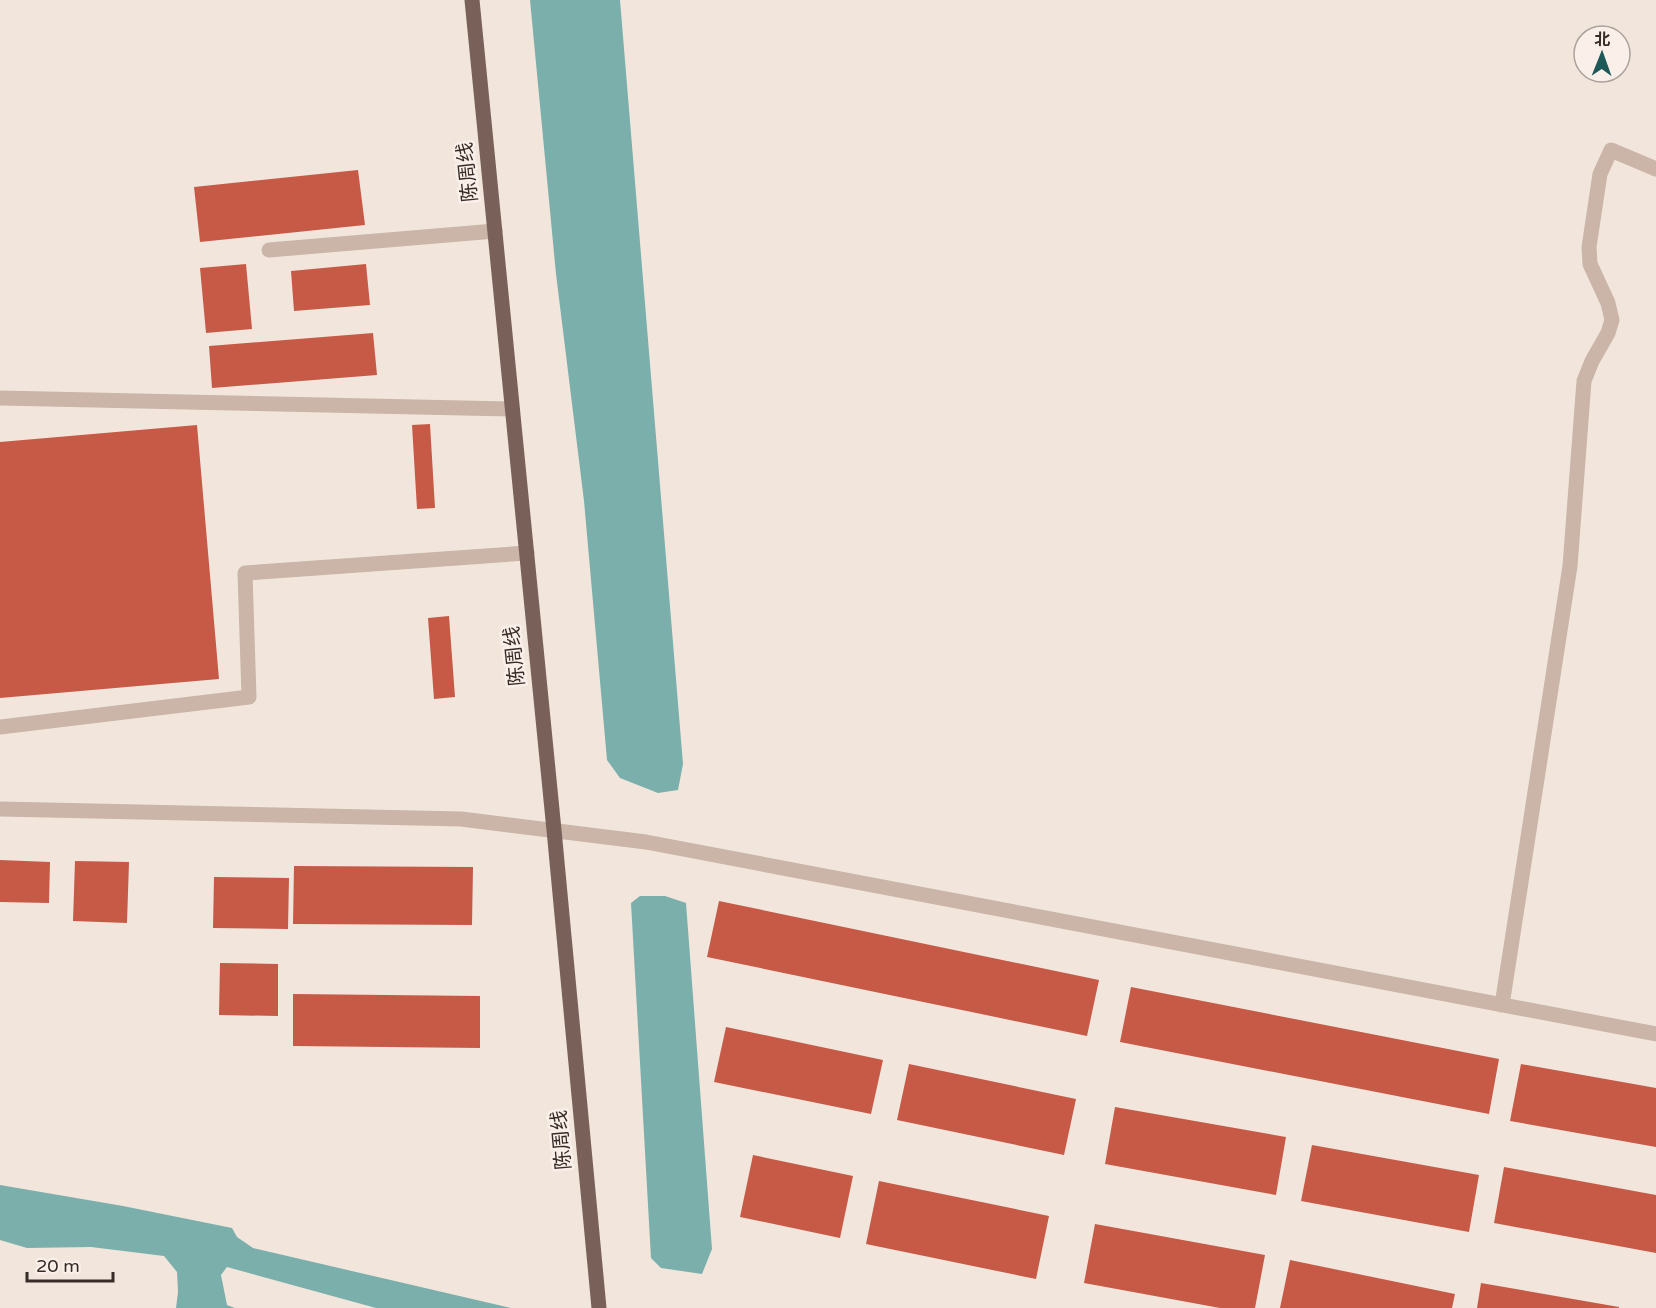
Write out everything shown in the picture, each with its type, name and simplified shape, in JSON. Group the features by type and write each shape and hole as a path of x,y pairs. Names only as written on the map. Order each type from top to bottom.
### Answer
{"main road":[{"name":"陈周线","path":"472,0 599,1308"}],"street":[{"path":"1502,1005 1570,566 1584,381 1612,320 1608,303 1590,264 1589,247 1600,174 1611,150 1656,170"},
{"path":"269,250 495,231"},
{"path":"0,398 512,409"},
{"path":"0,727 249,697 245,573 526,553"},
{"path":"0,809 461,819 646,842 1656,1034"}],"water":[{"path":"530,0 620,0 683,764 678,790 658,793 620,778 607,760 584,501 556,274"},
{"path":"640,896 665,896 686,903 712,1249 702,1274 661,1268 651,1258 631,903"},
{"path":"0,1185 232,1228 237,1237 253,1248 511,1308 376,1308 227,1267 221,1275 227,1305 235,1308 176,1308 177,1272 164,1256 91,1247 27,1248 0,1240"}],"building":[{"path":"358,170 365,225 200,242 194,187"},
{"path":"246,264 252,329 206,333 200,268"},
{"path":"366,264 370,305 294,311 291,271"},
{"path":"373,333 377,375 212,388 209,346"},
{"path":"430,424 435,508 417,509 412,425"},
{"path":"197,425 219,679 0,698 0,442"},
{"path":"449,616 455,697 434,699 428,618"},
{"path":"0,860 50,862 49,903 0,902"},
{"path":"75,861 129,862 127,923 73,921"},
{"path":"294,866 473,867 472,925 293,924"},
{"path":"214,877 289,878 288,929 213,928"},
{"path":"719,901 1099,980 1087,1036 707,957"},
{"path":"220,963 278,964 278,1016 219,1015"},
{"path":"1131,987 1499,1059 1489,1114 1120,1042"},
{"path":"293,994 480,996 480,1048 293,1046"},
{"path":"726,1027 883,1060 871,1114 714,1082"},
{"path":"909,1064 1076,1099 1064,1155 897,1120"},
{"path":"1521,1064 1656,1088 1656,1147 1510,1121"},
{"path":"1115,1107 1286,1137 1276,1195 1105,1164"},
{"path":"1312,1145 1479,1175 1469,1232 1301,1201"},
{"path":"753,1155 853,1176 840,1238 740,1217"},
{"path":"1504,1167 1656,1195 1656,1253 1494,1223"},
{"path":"879,1181 1049,1216 1036,1279 866,1244"},
{"path":"1095,1224 1265,1255 1255,1308 1220,1308 1084,1283"},
{"path":"1290,1260 1455,1294 1452,1308 1280,1308"},
{"path":"1481,1283 1619,1307 1619,1308 1477,1308"}]}
